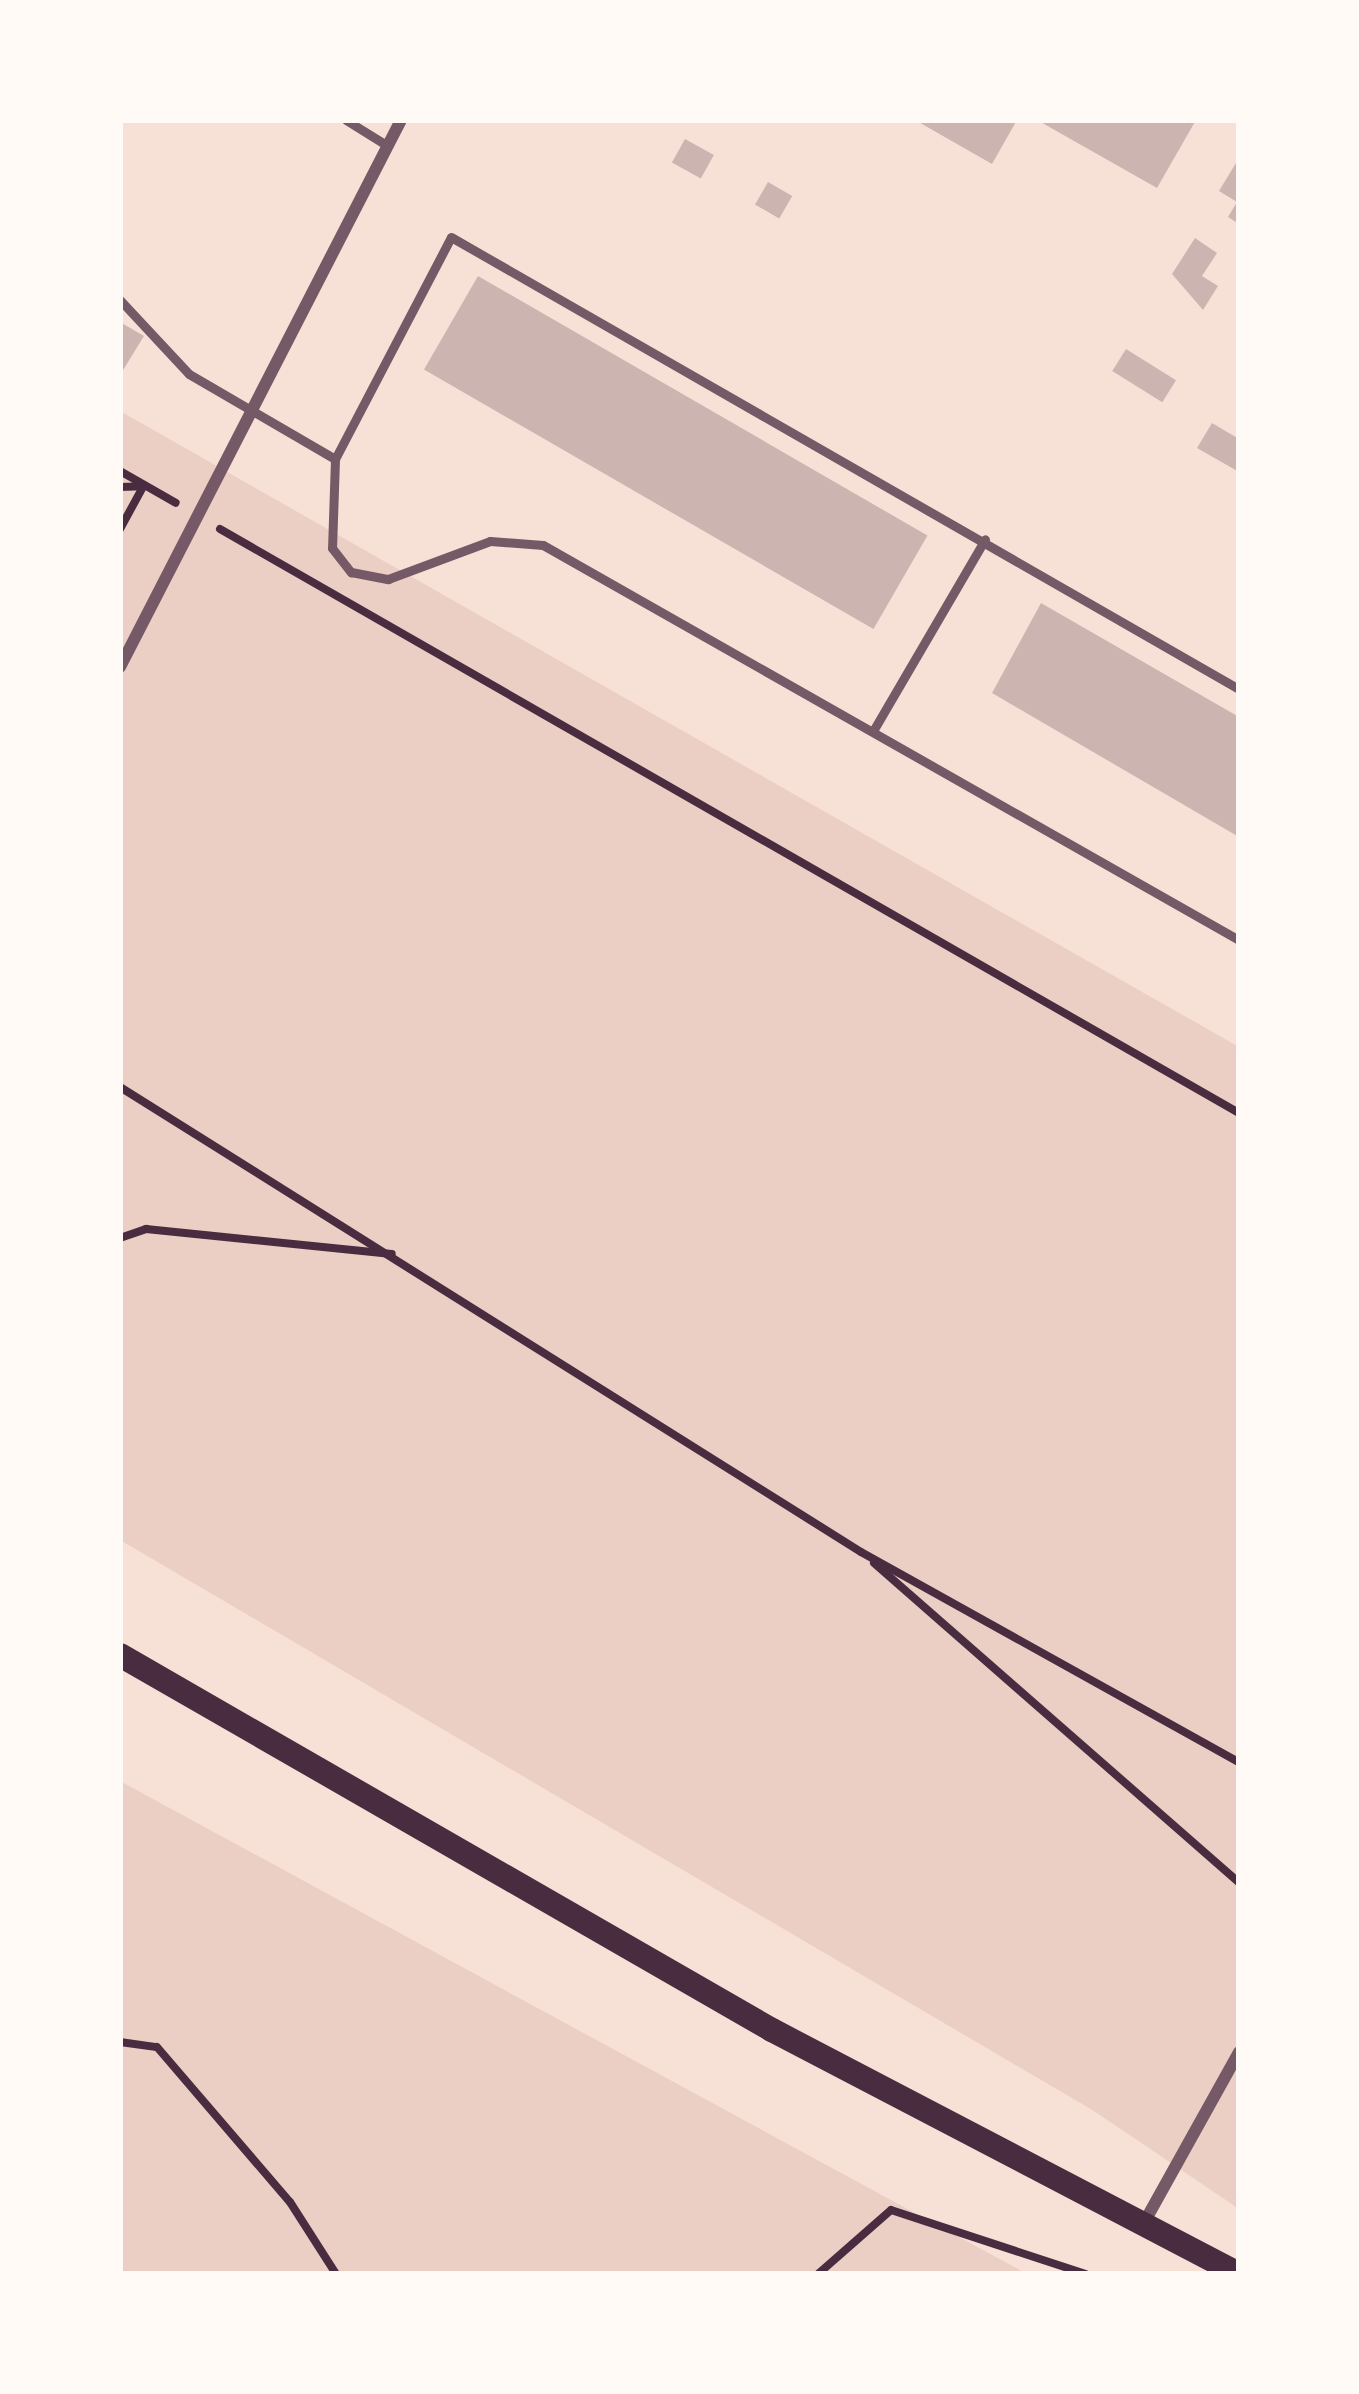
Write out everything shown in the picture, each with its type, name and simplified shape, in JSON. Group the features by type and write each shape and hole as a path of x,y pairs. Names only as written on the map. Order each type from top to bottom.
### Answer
{"main road":[{"path":"120,1655 772,2030 1239,2274"}],"street":[{"path":"120,667 256,413 401,120"},
{"path":"1145,2221 1239,2052"}],"lane":[{"path":"346,120 388,146"},
{"path":"1239,689 986,539 451,237 335,459 332,548 351,572 388,579 490,542 543,545 1239,940"},
{"path":"120,300 190,374 335,459"},
{"path":"873,731 986,539"}],"path":[{"path":"120,471 1239,1113"},
{"path":"120,488 144,485"},
{"path":"120,529 144,485"},
{"path":"120,1088 394,1254 861,1552 1239,1762"},
{"path":"120,1238 146,1229 394,1254"},
{"path":"861,1552 1239,1882"},
{"path":"120,2042 157,2047 290,2202 336,2274"},
{"path":"818,2274 891,2210 1086,2274"}],"shaded area":[{"path":"120,411 1239,1047 1239,2209 1094,2111 120,1540"},
{"path":"120,1781 1027,2274 120,2274"}],"building":[{"path":"915,120 1017,120 992,164"},
{"path":"1037,120 1196,120 1157,188"},
{"path":"685,139 714,155 701,179 672,163"},
{"path":"1239,158 1239,224 1228,217 1237,202 1219,191"},
{"path":"768,182 792,196 779,219 755,205"},
{"path":"1195,238 1217,253 1202,276 1218,286 1203,310 1172,274"},
{"path":"478,276 927,536 873,629 424,370"},
{"path":"120,322 144,336 120,375"},
{"path":"1126,349 1176,380 1162,402 1112,371"},
{"path":"1212,423 1239,439 1239,472 1197,448"},
{"path":"1041,603 1239,717 1239,837 992,693"}]}
